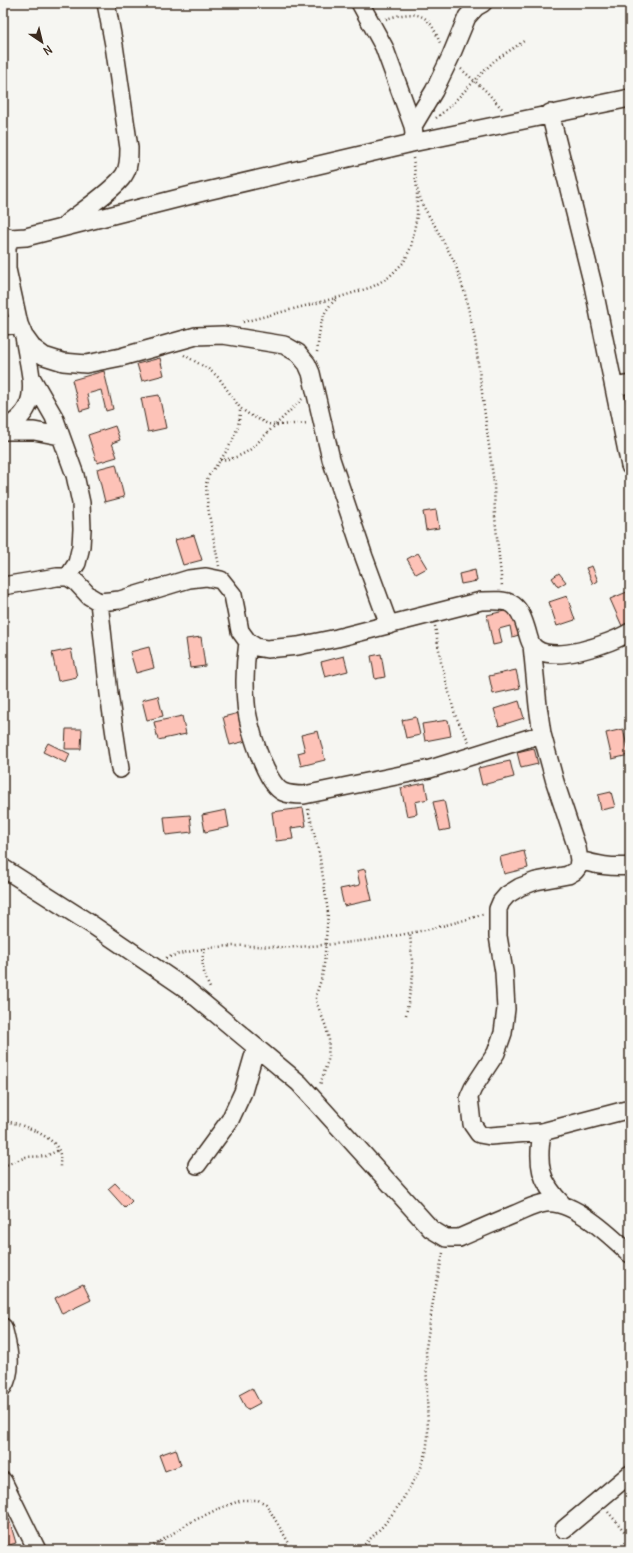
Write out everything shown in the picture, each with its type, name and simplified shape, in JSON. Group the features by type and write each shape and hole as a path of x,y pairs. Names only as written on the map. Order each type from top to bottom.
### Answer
{"street":[{"path":"62,227 115,186 125,175 128,164 129,148 114,45 106,3"},
{"path":"360,3 384,47 413,126 414,134 412,143"},
{"path":"413,126 425,108 450,58 467,17 476,7 483,3"},
{"path":"68,577 77,563 81,546 81,509 75,475 54,417 31,377 15,328 7,270 7,237 26,237 207,191 412,143 550,113 630,98"},
{"path":"550,113 593,285 622,386 630,466"},
{"path":"15,328 32,347 44,356 63,362 86,364 121,358 196,336 223,335 251,339 284,345 298,353 307,364 331,458 389,625"},
{"path":"3,430 24,415 30,404 32,392 31,377"},
{"path":"3,430 34,431 60,436"},
{"path":"3,586 57,577 68,577 76,582 89,596 99,602 120,600 189,579 206,577 222,580 233,595 240,631 248,642 256,647 266,649 298,646 434,614 481,601 503,600 511,603 518,609 532,645 542,734 555,782 577,848 579,860 576,871 568,875 536,881 520,887 507,895 501,902 498,909 498,936 504,972 504,1034 496,1053 473,1088 469,1097 472,1124 479,1134 490,1136 542,1132 630,1109"},
{"path":"99,602 109,694 120,769"},
{"path":"532,645 536,649 547,653 578,651 607,644 630,633"},
{"path":"248,642 244,670 246,705 256,743 265,769 273,783 282,791 293,795 304,795 430,769 542,734"},
{"path":"579,860 598,866 630,866"},
{"path":"3,868 94,926 185,988 299,1083 431,1229 446,1238 459,1238 532,1206 547,1203 563,1204"},
{"path":"197,1165 230,1120 243,1092 256,1047"},
{"path":"542,1132 539,1149 541,1169 545,1182 552,1193 563,1204 607,1232 630,1254"},
{"path":"3,1327 9,1350 9,1371 3,1387"},
{"path":"564,1530 630,1474"},
{"path":"3,1481 37,1550"}],"path":[{"path":"372,24 388,18 408,14 420,15 428,20 432,25 442,46 450,58"},
{"path":"436,119 475,82 494,61 524,41"},
{"path":"475,82 514,122"},
{"path":"237,324 372,287 389,277 404,262 412,247 417,215 417,189 412,143"},
{"path":"417,189 423,206 455,263 466,294 475,339 494,484 495,518 503,600"},
{"path":"220,460 233,459 242,455 256,444 293,409 312,379 323,316 332,303 340,297"},
{"path":"161,346 184,355 210,370 218,378 240,408 260,420 276,425 322,421"},
{"path":"222,580 209,509 207,481 238,429 240,408"},
{"path":"434,614 441,662 455,715 476,754"},
{"path":"304,795 314,828 328,913 322,977 318,988 316,1001 326,1027 329,1040 328,1060 314,1100"},
{"path":"148,963 214,946 293,947 373,940 445,926 498,909"},
{"path":"406,1015 413,975 410,933"},
{"path":"204,948 202,958 203,969 212,993"},
{"path":"3,1121 21,1125 45,1136 54,1143 59,1150 60,1167"},
{"path":"3,1166 26,1157 46,1156 59,1150"},
{"path":"359,1550 383,1526 400,1504 421,1468 426,1453 428,1436 426,1348 434,1295 446,1238"},
{"path":"147,1550 189,1523 218,1509 242,1500 258,1500 266,1504 293,1550"},
{"path":"597,1503 613,1516 630,1538"},
{"path":"159,1542 163,1550"}],"building":[{"path":"160,358 164,375 142,381 137,364"},
{"path":"104,371 113,409 106,411 101,390 87,394 90,408 80,411 72,380"},
{"path":"159,395 166,428 148,432 141,398"},
{"path":"115,426 120,440 112,443 117,457 97,463 88,435"},
{"path":"116,464 124,497 105,502 97,469"},
{"path":"436,510 439,528 426,530 423,512"},
{"path":"194,535 202,560 183,565 175,540"},
{"path":"418,553 427,568 416,574 407,559"},
{"path":"592,566 598,581 593,584 586,568"},
{"path":"475,570 477,581 461,584 459,574"},
{"path":"559,573 566,582 558,587 552,578"},
{"path":"627,592 630,599 630,622 622,626 610,599"},
{"path":"567,596 575,620 557,626 549,602"},
{"path":"513,609 519,635 512,637 510,626 499,629 502,643 493,645 487,615"},
{"path":"201,637 205,666 190,668 186,639"},
{"path":"149,647 154,668 136,673 130,652"},
{"path":"71,649 77,677 58,681 52,653"},
{"path":"381,654 385,677 375,679 371,656"},
{"path":"344,656 348,671 325,677 321,662"},
{"path":"516,670 520,688 493,694 489,676"},
{"path":"158,696 163,716 147,720 142,700"},
{"path":"519,701 524,718 499,726 494,709"},
{"path":"239,713 246,741 230,745 223,717"},
{"path":"182,716 186,734 158,740 154,722"},
{"path":"416,717 420,735 406,738 402,720"},
{"path":"448,720 451,736 425,741 422,724"},
{"path":"66,729 82,729 81,749 65,749"},
{"path":"623,729 629,755 612,759 606,733"},
{"path":"318,731 325,760 301,766 298,753 305,751 301,735"},
{"path":"48,743 70,754 66,763 43,752"},
{"path":"534,748 538,764 521,768 517,752"},
{"path":"510,761 514,777 482,785 478,768"},
{"path":"425,783 428,799 415,802 417,814 407,816 401,788"},
{"path":"611,792 615,807 601,810 598,795"},
{"path":"444,800 450,829 440,831 433,802"},
{"path":"303,808 306,826 291,828 293,839 276,841 272,812"},
{"path":"226,810 229,827 205,832 202,815"},
{"path":"190,815 192,832 166,835 164,817"},
{"path":"524,851 528,868 504,874 500,857"},
{"path":"365,869 372,900 344,906 340,889 360,885 357,871"},
{"path":"115,1183 132,1201 125,1208 108,1189"},
{"path":"83,1284 91,1300 62,1314 55,1298"},
{"path":"252,1388 260,1403 247,1410 239,1395"},
{"path":"176,1449 181,1465 165,1471 159,1455"},
{"path":"9,1519 16,1543 3,1547 3,1521"}]}
